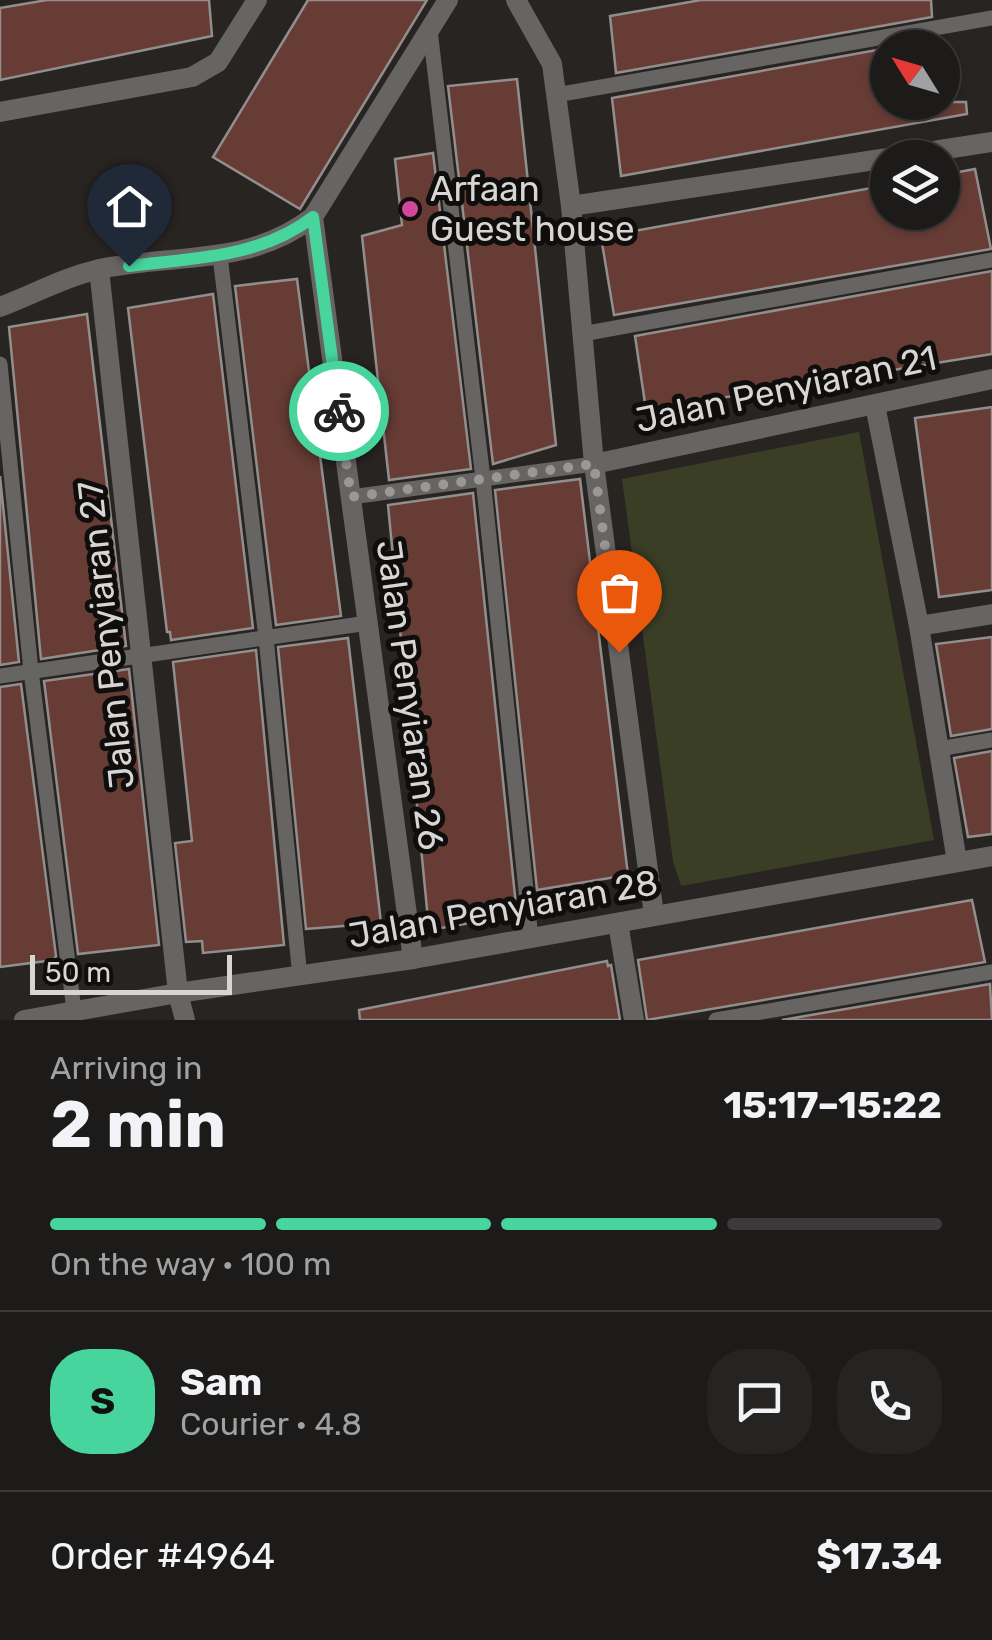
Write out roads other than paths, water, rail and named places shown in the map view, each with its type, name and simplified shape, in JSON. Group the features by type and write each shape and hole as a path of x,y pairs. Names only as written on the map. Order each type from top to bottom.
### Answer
{"street":[{"path":"0,112 192,77 218,62 257,0"},
{"path":"0,307 99,269 220,256 292,233 313,217 448,0"},
{"path":"516,0 552,64 571,206 594,464 654,915"},
{"path":"960,147 992,142"},
{"path":"571,206 870,161"},
{"name":"Jalan Penyiaran 26","path":"313,217 413,958"},
{"name":"Jalan Penyiaran 27","path":"99,269 178,993 185,1020"},
{"name":"Jalan Penyiaran 21","path":"594,464 992,378"},
{"path":"875,406 919,626 957,862"},
{"path":"919,626 992,614"},
{"name":"Jalan Penyiaran 28","path":"24,1020 413,958 992,856"},
{"path":"618,923 634,1020"}],"lane":[{"path":"556,96 992,18"},
{"path":"430,30 483,479 531,938"},
{"path":"220,256 266,638 300,977"},
{"path":"582,334 992,260"},
{"path":"0,364 31,671 74,1010"},
{"path":"351,497 594,464"},
{"path":"0,676 368,623"},
{"path":"938,749 992,740"},
{"path":"716,1020 992,972"}],"place":[{"name":"Arfaan Guest house","path":"410,209"}]}
